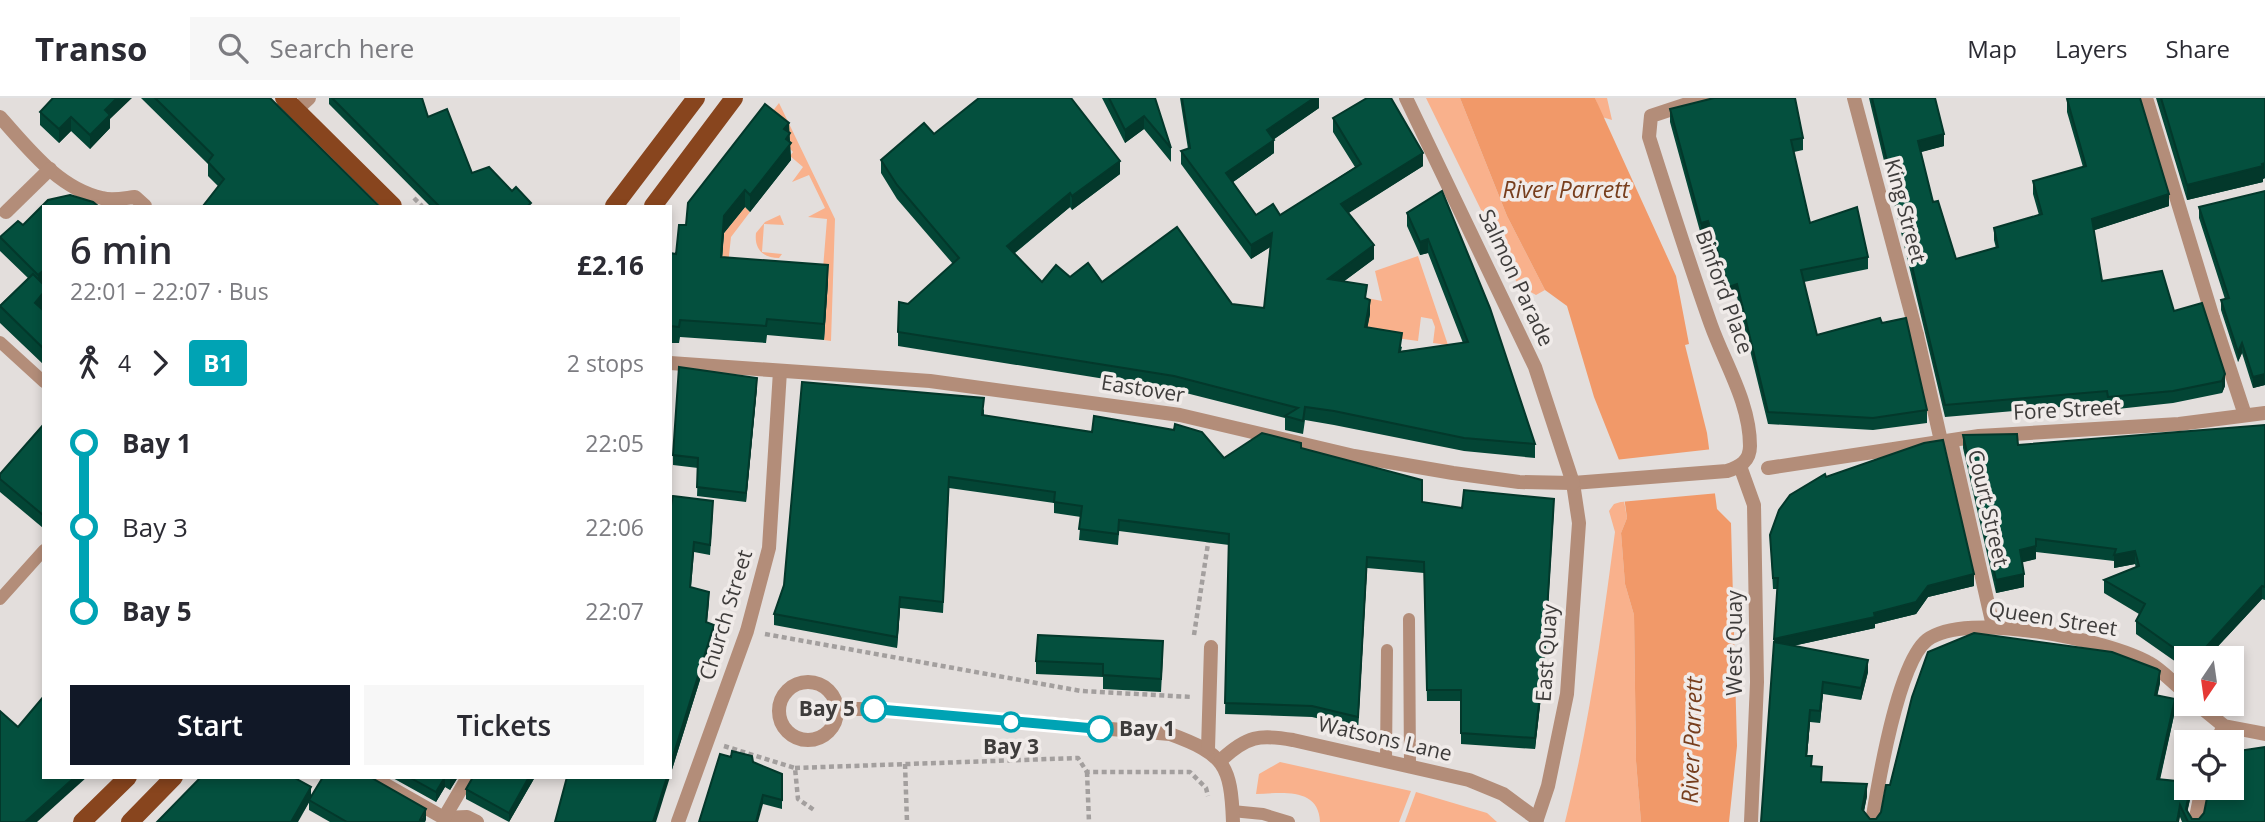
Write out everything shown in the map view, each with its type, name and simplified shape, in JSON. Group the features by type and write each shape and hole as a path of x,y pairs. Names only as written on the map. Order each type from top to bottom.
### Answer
{"main road":[{"path":"615,205 696,98"},
{"path":"654,205 734,98"},
{"path":"297,102 392,205"},
{"path":"82,822 126,779"},
{"path":"130,822 172,779"}],"street":[{"name":"Salmon Parade","path":"1406,98 1535,367 1573,483"},
{"name":"Binford Place","path":"1705,98 1651,116 1649,137 1712,328 1742,404 1750,447 1747,459 1733,469"},
{"name":"King Street","path":"1854,98 1946,441"},
{"path":"2146,98 2188,211 2213,318 2245,415"},
{"path":"0,117 50,169 79,191 105,199 135,197 144,205"},
{"path":"6,212 50,169"},
{"name":"Eastover","path":"672,363 930,380 1123,407 1180,415 1354,456 1519,482 1606,481 1733,469"},
{"name":"Church Street","path":"678,822 705,741 747,631 769,548 780,371"},
{"name":"Fore Street","path":"1768,468 1979,436 2179,424 2265,412"},
{"name":"Court Street","path":"1946,441 1993,626"},
{"name":"West Quay","path":"1733,469 1754,505 1757,682 1751,822"},
{"name":"East Quay","path":"1537,821 1548,786 1567,694 1579,523 1573,483"},
{"name":"Queen Street","path":"1872,822 1891,726 1914,655 1928,639 1956,629 1993,626 2110,646 2151,663 2174,683"},
{"path":"1208,750 1211,647"},
{"path":"813,682 830,692 837,709 831,729 820,737 807,740 788,732 779,718 778,709 786,691 794,685 813,682"},
{"path":"837,709 874,709 1170,734 1208,750 1221,760 1228,779 1233,817"},
{"path":"2212,716 2224,726 2265,734"},
{"path":"2222,730 2224,726"},
{"name":"Watsons Lane","path":"1221,760 1238,744 1268,735 1386,760 1489,787 1519,804 1537,821"},
{"path":"376,779 444,818 467,817 477,822"},
{"path":"444,818 467,779"},
{"path":"2195,822 2200,800"}],"lane":[{"path":"0,342 42,381"},
{"path":"0,599 42,552"},
{"path":"1409,619 1410,766"},
{"path":"1386,760 1387,650"},
{"path":"1233,817 1264,814 1289,822"}],"path":[{"path":"1198,621 1209,536"},
{"path":"747,631 1081,691 1208,698"},
{"path":"705,741 795,768 1078,758 1087,772 1089,822"},
{"path":"905,764 907,822"},
{"path":"795,768 798,799 814,810"},
{"path":"1087,772 1190,772 1206,788 1210,799"}],"shaded area":[{"path":"1426,98 1460,98 1507,216 1545,290 1536,295 1518,285"},
{"path":"1595,98 1607,98 1612,120 1602,117"},
{"path":"779,103 835,219 831,341 824,340 828,282 822,281 827,219 808,217 825,208 809,175 792,182 803,167 790,156 793,152 765,121"},
{"path":"745,207 750,212 731,237 727,274 721,274 724,233"},
{"path":"780,215 784,225 764,224 762,252 782,254 779,258 773,258 761,252 758,248 756,233 765,222"},
{"path":"1418,256 1448,345 1433,343 1435,327 1432,319 1421,317 1418,341 1366,334 1367,298 1382,301 1375,271"},
{"path":"1624,501 1627,518 1621,533 1625,584 1634,615 1636,761 1641,822 1565,822 1588,714 1605,605 1615,532 1609,511 1614,504"},
{"path":"1280,762 1411,791 1399,822 1320,822 1318,811 1306,797 1287,793 1256,794 1259,774"},
{"path":"1416,792 1487,813 1497,822 1405,822"}],"water":[{"name":"River Parrett","path":"1460,98 1595,98 1676,276 1689,344 1685,345 1707,433 1717,509 1731,523 1737,746 1729,822 1641,822 1636,761 1634,615 1625,584 1621,533 1627,518 1619,460 1594,397 1567,306 1545,290 1507,216"}],"pier":[{"path":"1713,449 1719,493 1620,502 1615,460"}],"building":[{"path":"53,98 117,98 105,110 110,115 90,135 71,117 59,129 40,112"},
{"path":"155,98 270,98 378,205 204,205 224,179 208,162 213,155"},
{"path":"332,98 422,98 428,117 447,109 472,173 489,167 512,191 516,187 531,203 438,205"},
{"path":"979,98 1071,98 1120,161 1072,196 1070,193 1007,246 1042,282 1056,265 1070,277 1088,263 1102,282 1177,227 1232,304 1264,308 1272,233 1251,245 1181,151 1190,148 1182,98 1314,98 1267,130 1274,140 1226,173 1256,215 1273,204 1280,215 1361,164 1333,118 1367,98 1391,98 1423,153 1341,204 1374,245 1328,279 1367,285 1365,298 1370,300 1365,327 1402,333 1399,352 1468,342 1428,239 1420,242 1407,213 1442,191 1490,308 1535,444 1464,438 1305,407 1303,421 1285,416 1298,408 1174,376 898,332 899,302 908,304 959,258 897,185 881,160 924,123 934,134"},
{"path":"1109,98 1155,98 1171,148 1144,116 1125,130"},
{"path":"1714,98 1795,98 1803,138 1791,140 1810,223 1857,207 1868,257 1801,270 1817,335 1880,318 1882,323 1906,318 1927,410 1873,418 1768,412 1737,284 1729,287 1708,221 1701,223 1670,109"},
{"path":"1872,98 1935,98 1944,134 1918,141 1933,202 1938,201 1956,259 1998,247 1994,228 2042,214 2033,181 2086,166 2067,99 2140,98 2169,194 2092,219 2102,281 2162,271 2174,311 2202,303 2225,374 2222,381 2173,391 2108,397 2107,391 1945,405"},
{"path":"2161,98 2265,98 2265,163 2263,166 2187,185"},
{"path":"765,104 789,123 784,129 790,133 786,139 791,143 750,195 745,190 724,216 721,257 828,265 824,324 767,319 766,326 680,320 679,327 672,326 672,253 676,254 679,225 686,225 688,203"},
{"path":"2265,191 2265,374 2253,377 2242,343 2238,352 2221,300 2229,298 2199,207"},
{"path":"70,195 97,205 43,205 48,200"},
{"path":"42,206 42,272 38,275 0,237 18,221 23,225"},
{"path":"33,274 42,283 42,294 35,303 42,309 42,347 0,306"},
{"path":"679,367 757,378 746,493 697,487 698,458 673,455"},
{"path":"802,382 984,398 982,415 1092,432 1094,416 1174,430 1175,424 1202,432 1224,458 1262,433 1301,443 1301,448 1422,480 1422,502 1462,508 1464,490 1554,499 1544,660 1535,738 1461,733 1461,690 1427,690 1424,562 1367,557 1358,717 1312,706 1225,703 1229,534 1119,520 1118,534 1079,529 1082,506 1054,502 1055,492 949,477 943,602 900,597 897,637 774,614 784,585"},
{"path":"2265,425 2265,587 2262,586 2207,646 2174,648 2136,621 2145,604 2104,580 2139,566 2135,551 2114,555 2116,549 2036,539 2036,546 2020,550 2024,574 1996,580 1963,435 2017,434 2018,445"},
{"path":"42,426 42,514 0,479 0,474"},
{"path":"1943,440 1974,574 1928,586 1916,602 1874,613 1875,617 1774,639 1778,578 1773,578 1770,535 1779,510 1790,495 1825,474 1826,477 1924,443"},
{"path":"673,496 713,501 710,545 694,542 690,587 709,592 706,622 714,625 672,760"},
{"path":"1974,633 2112,652 2157,669 2160,671 2155,695 2174,699 2174,703 2157,779 2174,781 2174,800 2188,800 2186,809 2192,819 2199,819 2204,813 2207,800 2244,800 2244,750 2265,747 2265,822 2188,822 2180,805 2177,822 1761,822 1774,642 1868,660 1861,688 1823,682 1820,711 1810,710 1806,756 1812,756 1811,766 1822,767 1821,782 1867,784 1862,809 1870,819 1876,819 1881,812 1886,785 1890,785 1912,697 1928,652"},
{"path":"1038,635 1163,641 1161,679 1103,675 1103,664 1036,661"},
{"path":"42,698 42,779 73,779 25,822 0,822 0,711 18,727"},
{"path":"732,751 752,756 753,762 782,774 782,800 763,795 756,822 699,822 720,754 731,757"},
{"path":"199,779 297,779 311,787 291,822 157,822"},
{"path":"322,779 374,779 426,809 420,820 423,822 347,822 309,800"},
{"path":"413,779 444,779 436,792"},
{"path":"472,779 528,779 509,813 466,789"},
{"path":"566,779 666,779 653,822 555,822"}],"bus line":[{"name":"B1","path":"874,709 1100,729"}],"place":[{"name":"Bay 5","path":"874,709"},
{"name":"Bay 3","path":"1011,722"},
{"name":"Bay 1","path":"1100,729"}]}
